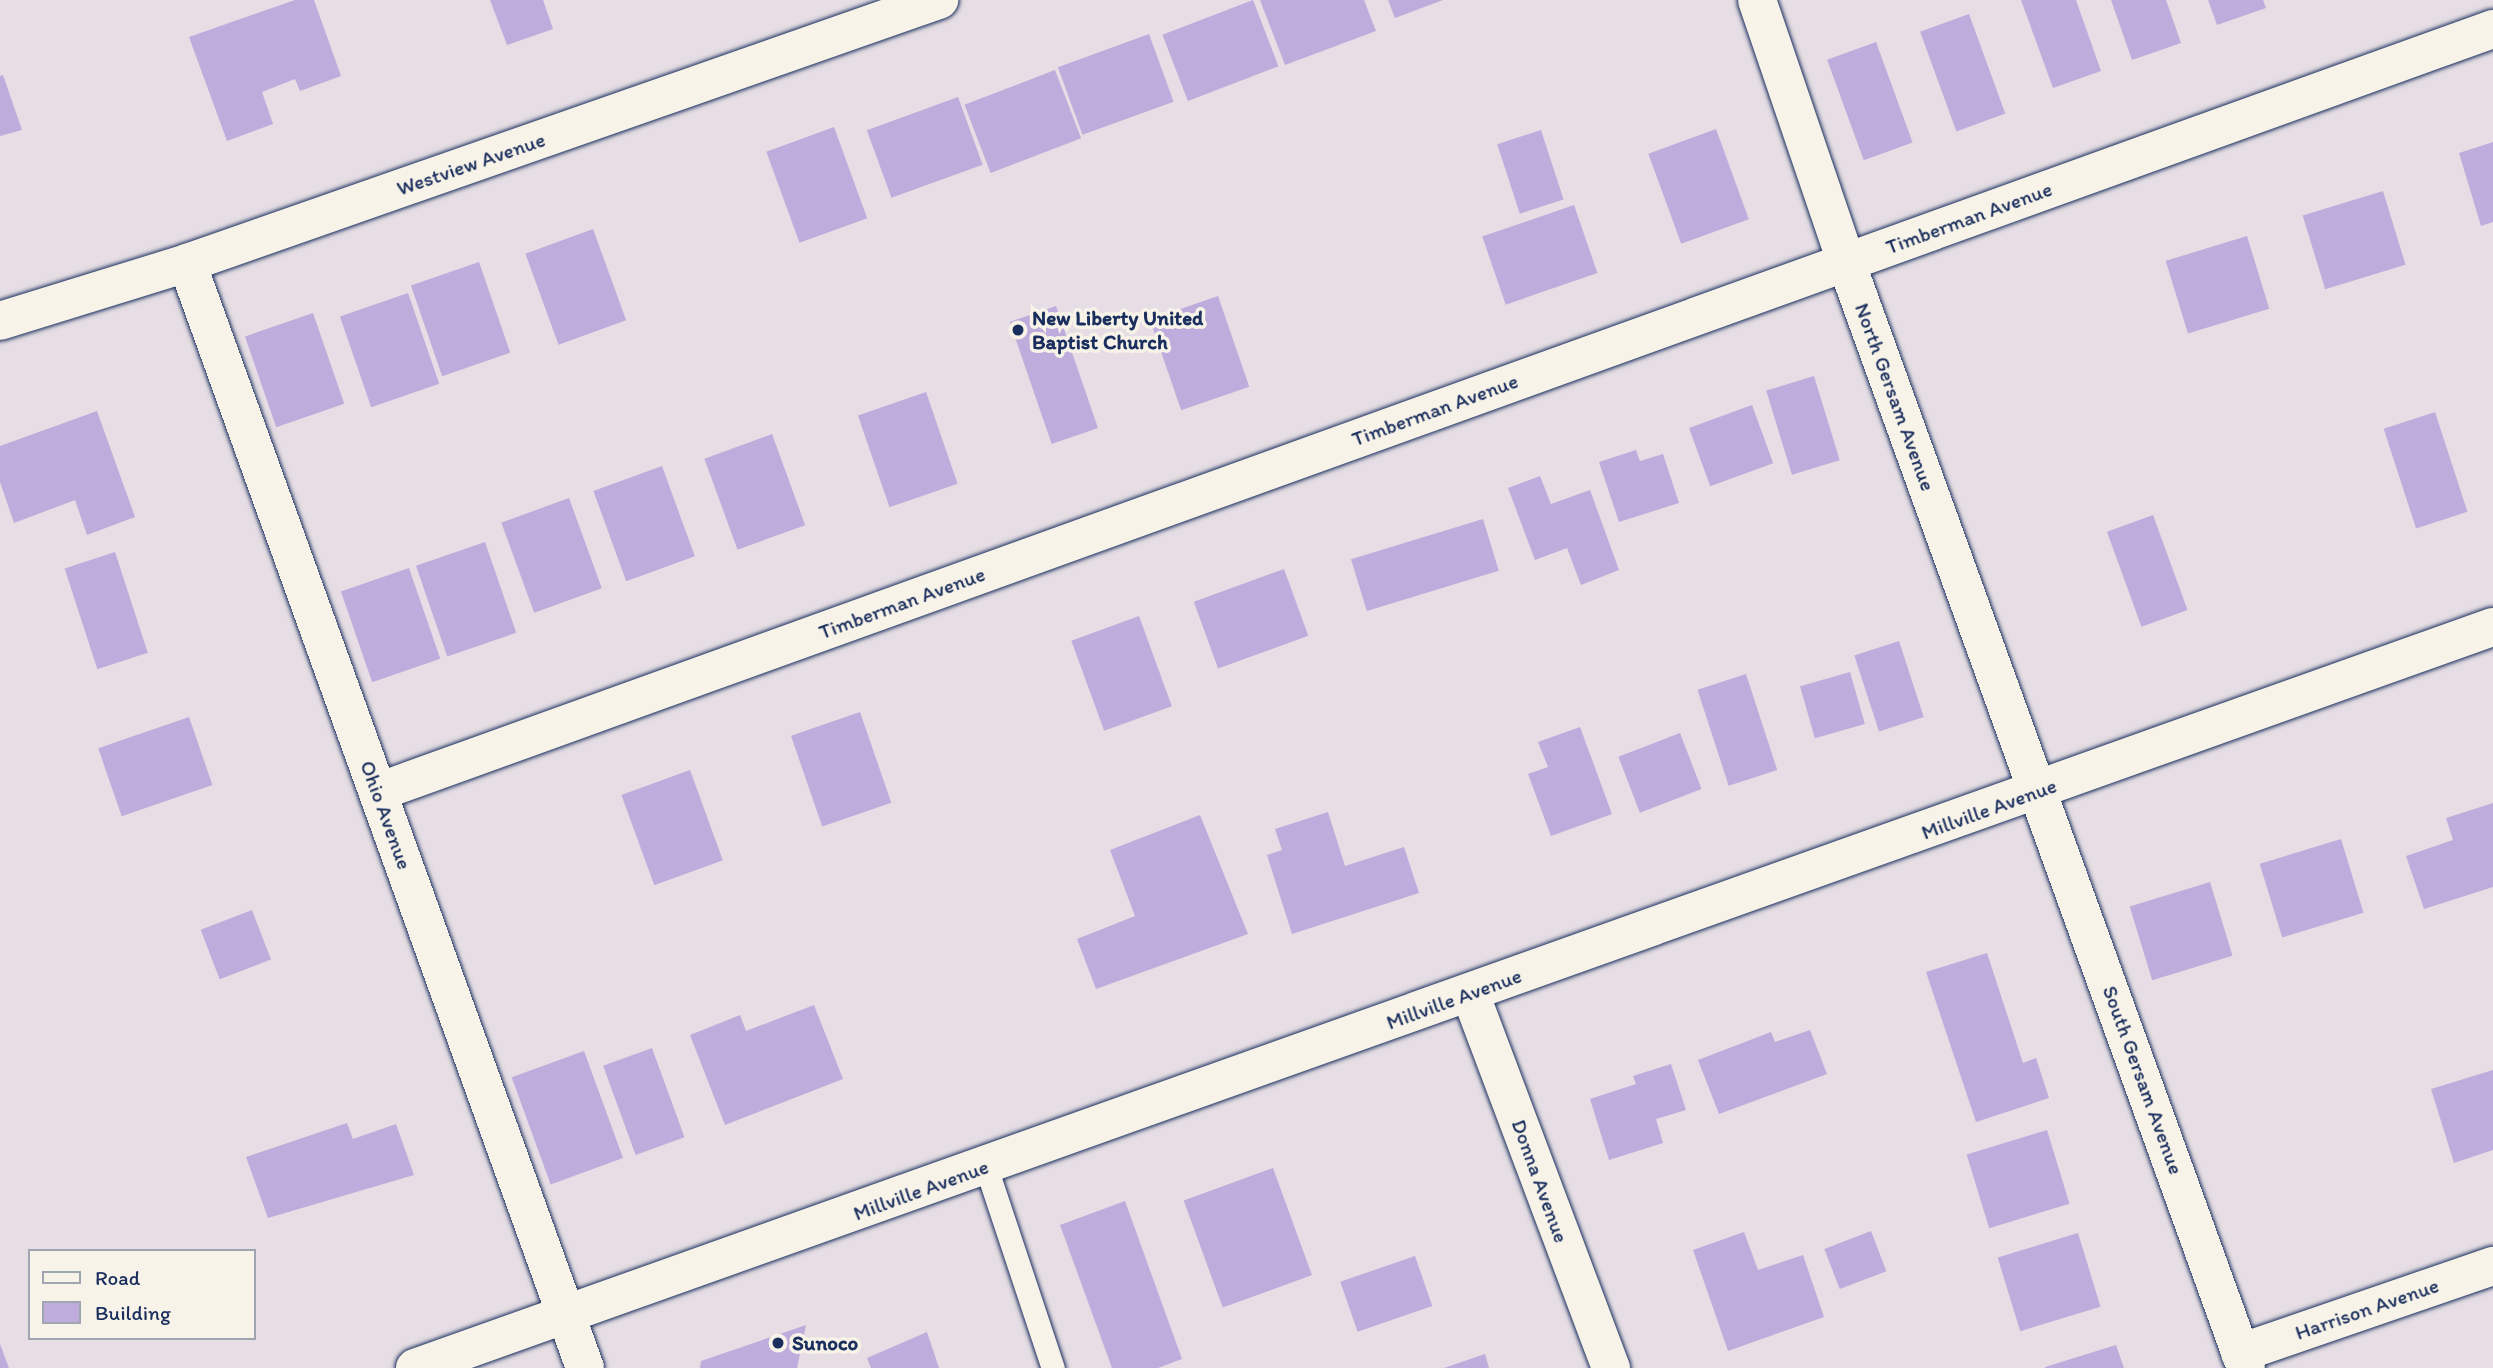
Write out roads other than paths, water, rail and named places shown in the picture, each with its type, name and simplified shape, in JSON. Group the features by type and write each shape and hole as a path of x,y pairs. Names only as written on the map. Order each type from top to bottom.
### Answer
{"street":[{"name":"Westview Avenue","path":"0,321 187,263 939,0"},
{"name":"North Gersam Avenue","path":"1757,0 1846,262 2040,791"},
{"name":"Timberman Avenue","path":"378,792 2493,29"},
{"name":"Ohio Avenue","path":"187,263 585,1368"},
{"name":"Millville Avenue","path":"415,1368 568,1317 2493,627"},
{"name":"South Gersam Avenue","path":"2040,791 2243,1361"},
{"name":"Donna Avenue","path":"1470,993 1611,1368"},
{"name":"Harrison Avenue","path":"2243,1361 2493,1266"}],"lane":[{"path":"986,1167 1053,1368"}],"place":[{"name":"New Liberty United Baptist Church","path":"1018,330"},
{"name":"Sunoco","path":"778,1343"}]}
